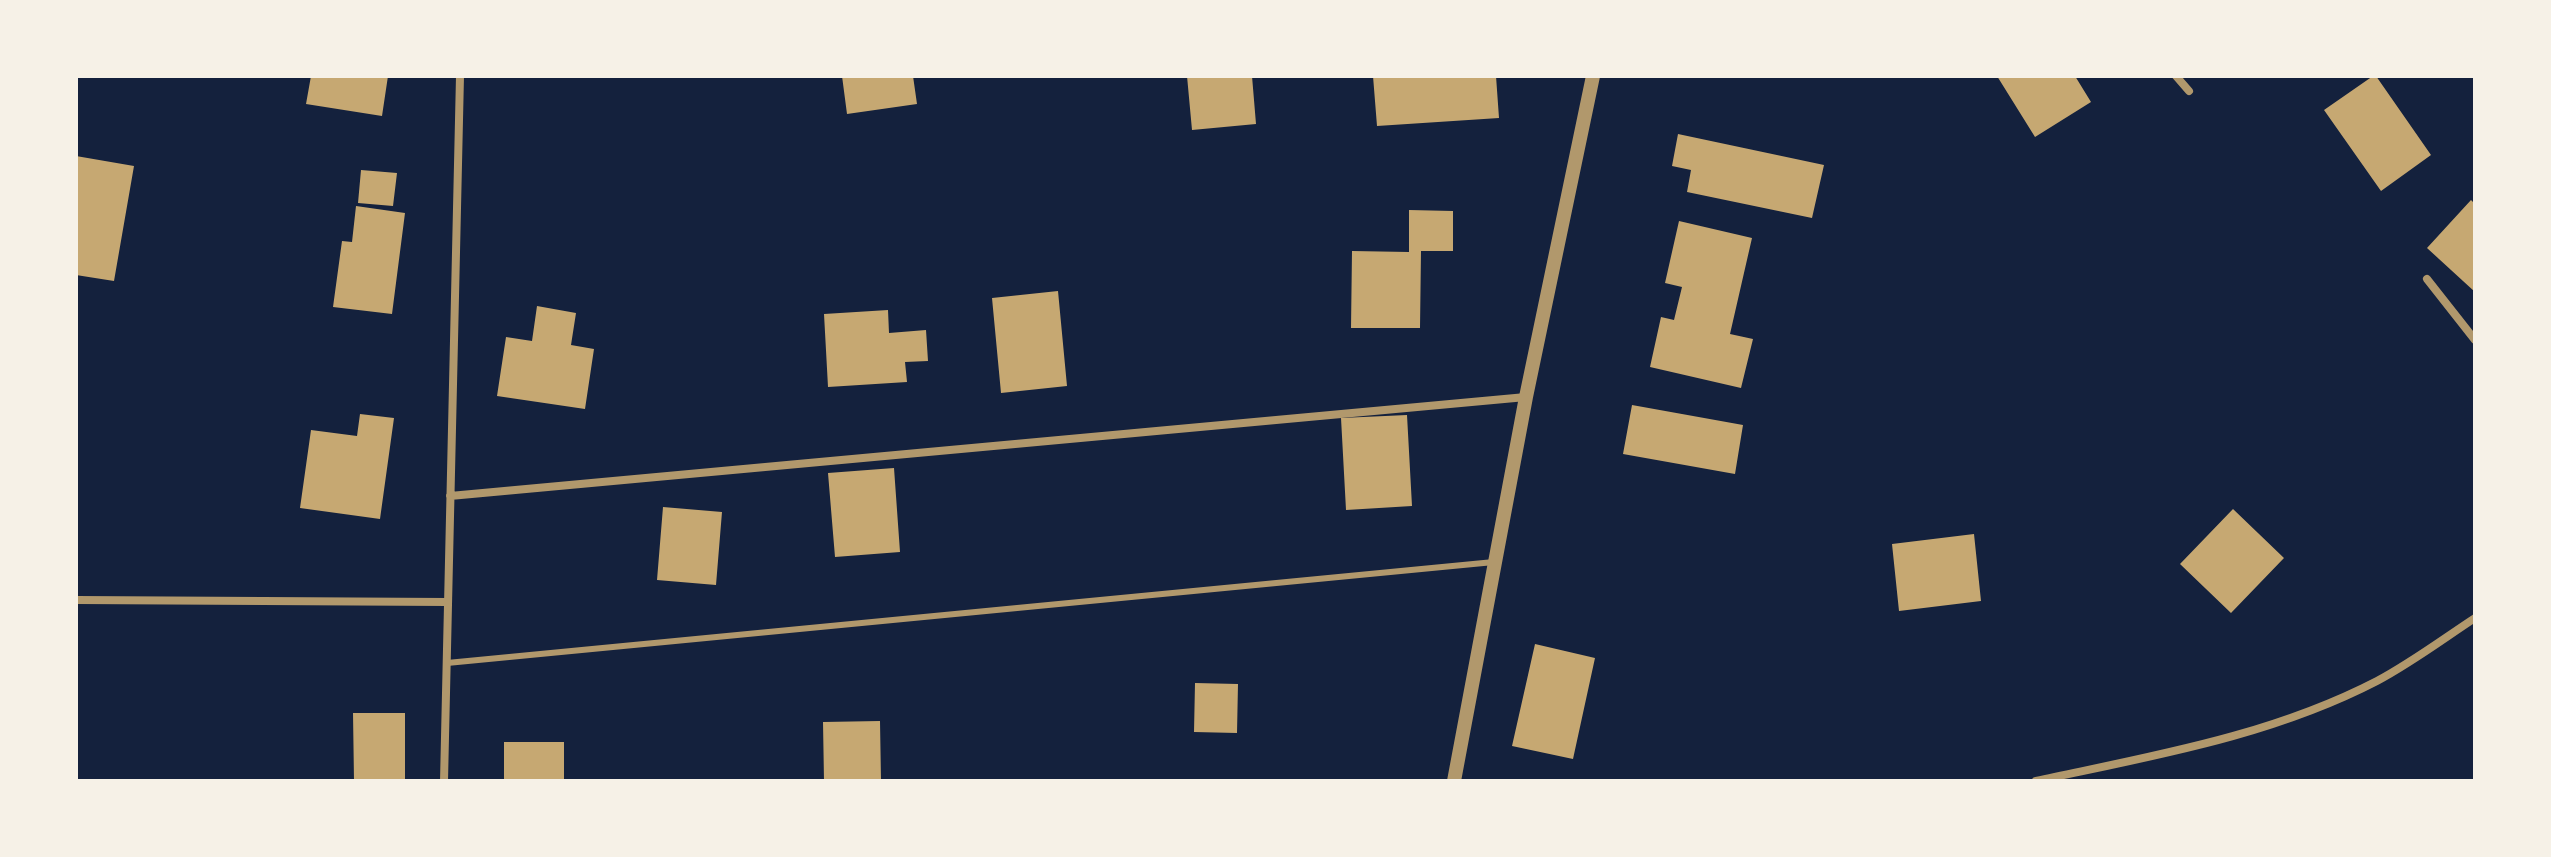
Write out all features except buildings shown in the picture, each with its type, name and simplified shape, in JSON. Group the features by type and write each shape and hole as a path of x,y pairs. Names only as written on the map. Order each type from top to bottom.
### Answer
{"street":[{"path":"444,781 460,76"},
{"path":"1454,781 1526,397 1593,76"},
{"path":"2176,76 2189,91"},
{"path":"2427,279 2475,340"},
{"path":"450,496 1526,397"},
{"path":"76,600 448,602"},
{"path":"2036,781 2193,746 2282,722 2377,680 2475,618"}],"lane":[{"path":"447,663 1496,562"}]}
